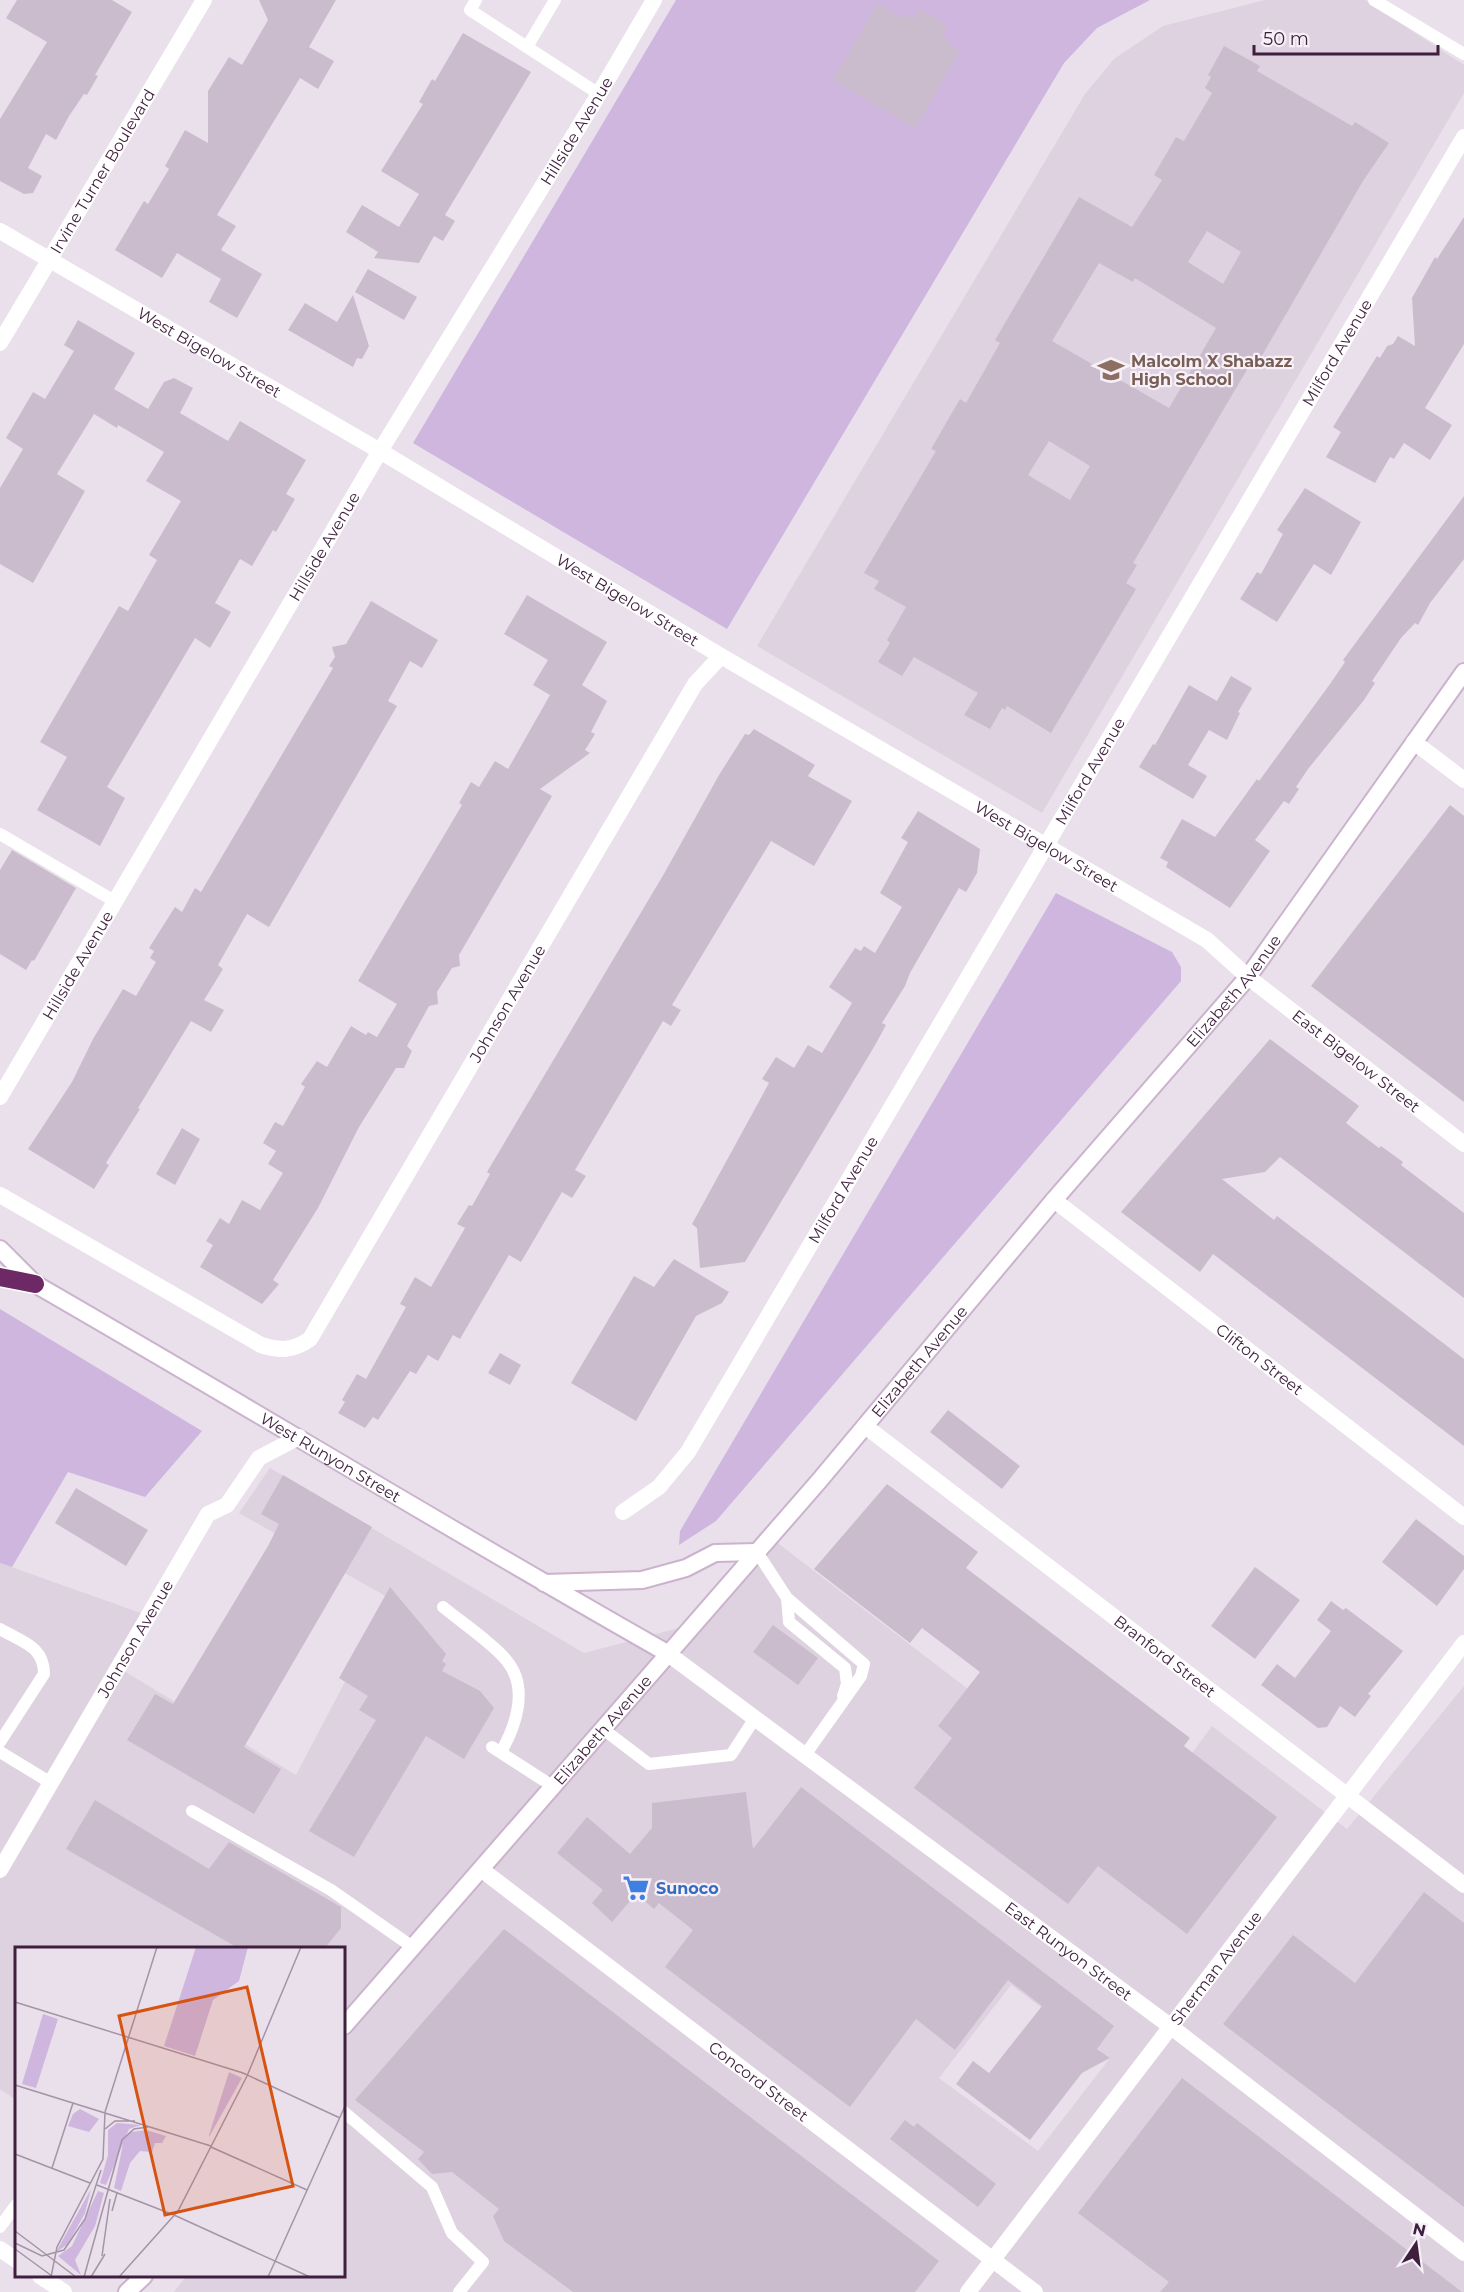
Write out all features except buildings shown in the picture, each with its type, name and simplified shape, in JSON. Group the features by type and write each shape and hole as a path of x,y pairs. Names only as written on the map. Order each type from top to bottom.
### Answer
{"highway":[{"path":"0,1277 35,1284"}],"street":[{"name":"Irvine Turner Boulevard","path":"0,344 204,0"},
{"name":"Hillside Avenue","path":"0,1097 380,451 599,94 654,0"},
{"name":"Milford Avenue","path":"622,1512 659,1487 688,1452 1464,137"},
{"name":"West Bigelow Street","path":"0,231 380,451 721,656 1207,940 1248,977"},
{"name":"Johnson Avenue","path":"0,1195 261,1346 276,1349 295,1348 315,1332 695,684 721,656"},
{"name":"Elizabeth Avenue","path":"345,2025 757,1552 1054,1200 1248,977 1464,672"},
{"path":"1414,742 1464,780"},
{"name":"East Bigelow Street","path":"1248,977 1464,1144"},
{"name":"Clifton Street","path":"1054,1200 1464,1517"},
{"name":"West Runyon Street","path":"0,1250 35,1284 299,1437 397,1498 667,1653"},
{"name":"Branford Street","path":"865,1426 1347,1793 1464,1885"},
{"name":"Johnson Avenue","path":"0,1870 208,1515 227,1505 259,1458 299,1437"},
{"path":"543,1583 642,1580 686,1568 715,1553 757,1552"},
{"name":"Sherman Avenue","path":"968,2292 1347,1793 1464,1643"},
{"name":"East Runyon Street","path":"667,1653 1170,2026 1464,2253"},
{"name":"Concord Street","path":"482,1870 1035,2292"},
{"path":"0,2249 15,2259"},
{"path":"42,2277 64,2292"},
{"path":"127,2292 143,2277"}],"lane":[{"path":"476,0 470,10 599,94"},
{"path":"527,47 555,0"},
{"path":"1374,0 1464,54"},
{"path":"0,834 116,902"},
{"path":"757,1552 787,1598 864,1664 861,1676 805,1755"},
{"path":"787,1598 789,1622 845,1668 847,1684 836,1710"},
{"path":"443,1607 508,1661 519,1693 518,1711 515,1725 496,1749 554,1786"},
{"path":"0,1629 39,1651 44,1663 44,1674 0,1742"},
{"path":"603,1729 649,1764 731,1755 755,1718"},
{"path":"0,1752 51,1783"},
{"path":"192,1810 331,1890 414,1948"},
{"path":"345,2113 432,2187 452,2233 483,2262 459,2292"},
{"path":"0,2227 15,2206"}],"shaded area":[{"path":"676,0 1150,0 1097,28 1064,63 727,629 413,443"},
{"name":"Malcolm X Shabazz High School","path":"1265,0 1365,0 1464,65 1464,93 1042,813 757,646 1085,94 1114,59 1163,26"},
{"path":"1056,893 1172,952 1181,967 1181,981 716,1521 679,1545 680,1531"},
{"path":"0,1309 202,1431 145,1497 68,1472 12,1567 0,1563"},
{"path":"270,1468 584,1653 679,1628 762,1531 1141,1822 1212,1726 1347,1829 1464,1686 1464,2292 174,2292 185,2277 345,2277 345,1947 15,1947 15,2099 0,2089 0,1563 155,1618 124,1671 296,1775 389,1598 239,1513","holes":["1011,1985 1110,2058 1038,2151 939,2078"]}],"place":[{"name":"Malcolm X Shabazz High School","path":"1111,370"},
{"name":"Sunoco","path":"636,1888"}]}
